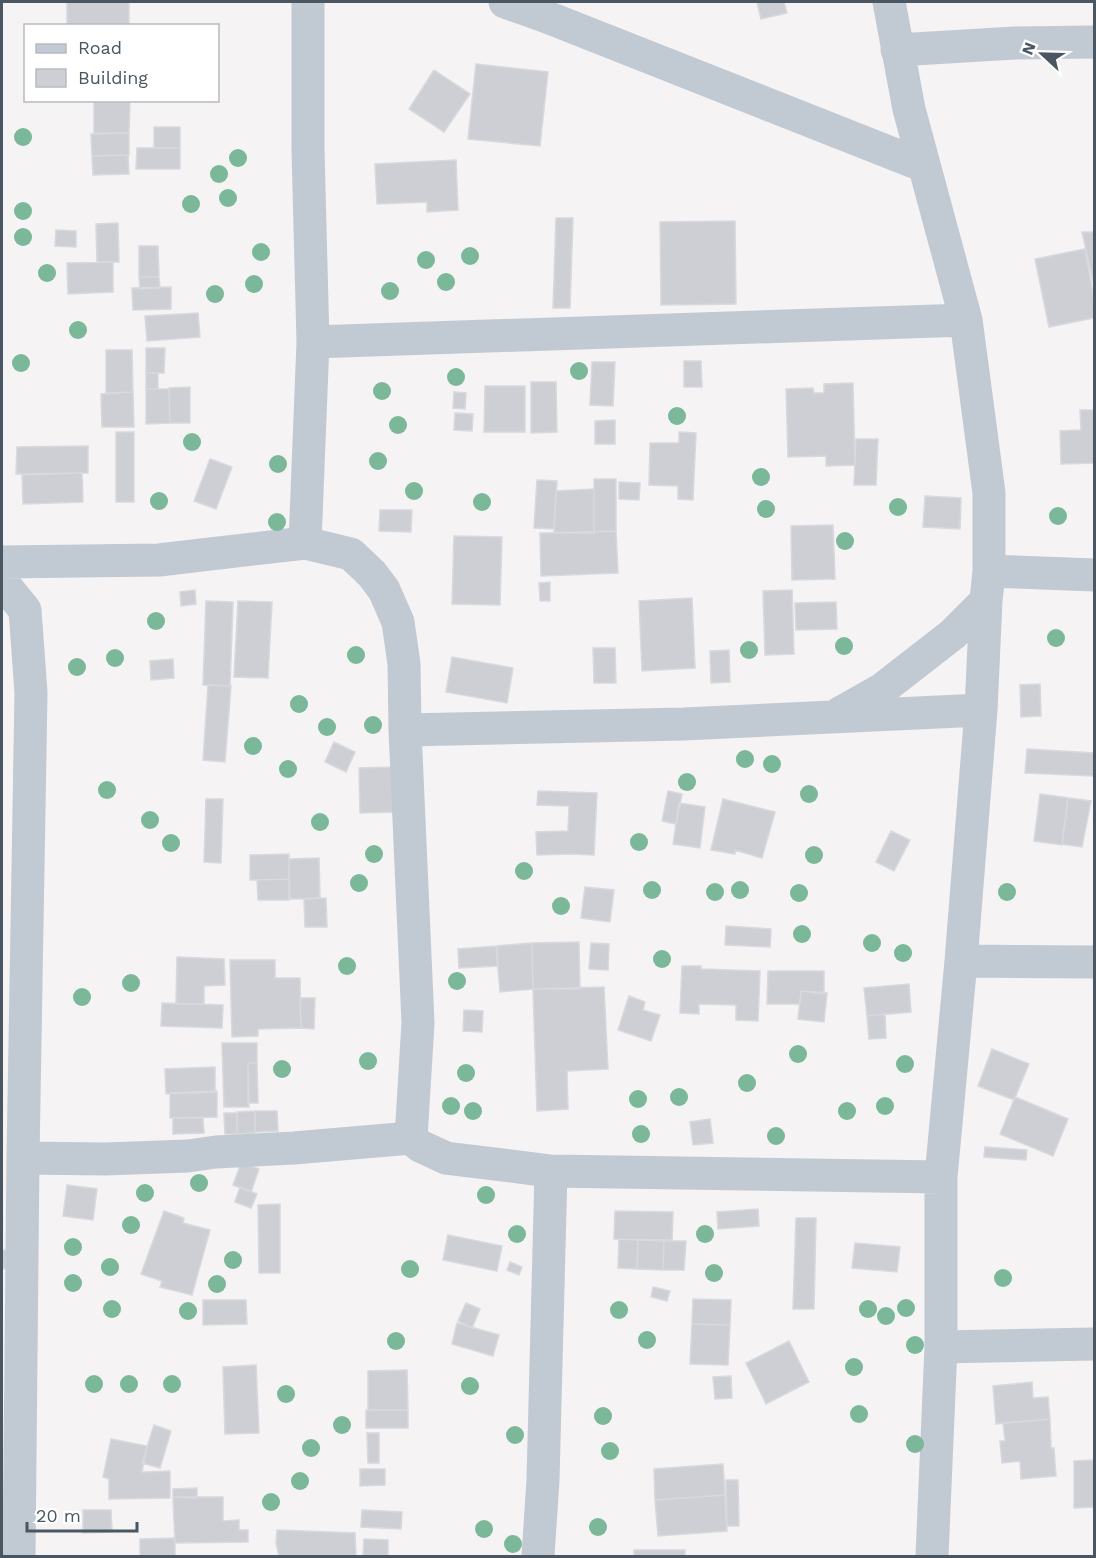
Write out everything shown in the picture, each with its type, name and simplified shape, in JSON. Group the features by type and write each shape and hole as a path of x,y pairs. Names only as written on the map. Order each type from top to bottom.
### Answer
{"street":[{"path":"305,543 313,342 308,150 308,2"},
{"path":"505,2 546,9 924,166"},
{"path":"889,2 909,109 966,320 989,493 981,710 941,1177 940,1347 932,1557"},
{"path":"897,50 1016,43 1095,42"},
{"path":"313,342 966,320"},
{"path":"2,562 159,560 305,543 351,554 372,574 384,590 398,622 404,664 418,1023 411,1138"},
{"path":"833,717 881,690 953,634 987,586 1095,575"},
{"path":"2,582 25,610 31,693 22,1158 19,1557"},
{"path":"405,730 684,724 981,710"},
{"path":"961,961 1095,962"},
{"path":"22,1158 105,1159 189,1156 216,1152 411,1138 420,1146 446,1158 551,1171 941,1177"},
{"path":"538,1557 543,1480 551,1171"},
{"path":"940,1347 1095,1344"}],"building":[{"path":"67,2 129,2 129,24 67,24"},
{"path":"757,2 784,2 787,13 761,19"},
{"path":"476,64 548,72 540,146 468,139"},
{"path":"434,70 470,94 444,132 409,109"},
{"path":"94,102 130,102 129,133 94,133"},
{"path":"154,127 180,127 180,148 154,148"},
{"path":"129,133 129,155 92,156 91,134"},
{"path":"137,148 180,148 180,169 136,169"},
{"path":"128,155 129,174 93,175 92,156"},
{"path":"456,160 458,210 427,212 427,202 377,204 375,164"},
{"path":"556,218 573,218 570,308 553,308"},
{"path":"735,221 736,304 661,305 660,222"},
{"path":"118,223 119,262 97,262 96,224"},
{"path":"56,230 76,231 76,247 55,246"},
{"path":"1082,232 1094,232 1094,286"},
{"path":"139,246 158,246 159,277 139,277"},
{"path":"1085,249 1094,299 1094,318 1049,327 1035,259"},
{"path":"113,262 113,292 68,294 67,263"},
{"path":"139,277 159,277 160,288 140,289"},
{"path":"171,287 171,309 133,310 132,288"},
{"path":"198,313 200,337 147,341 145,316"},
{"path":"146,348 165,348 164,373 146,373"},
{"path":"106,350 132,350 133,392 106,393"},
{"path":"684,361 701,361 702,387 684,387"},
{"path":"592,362 615,362 613,406 590,405"},
{"path":"146,373 158,373 158,389 146,389"},
{"path":"531,382 556,382 557,432 531,433"},
{"path":"853,383 855,465 826,466 826,456 788,457 786,389 813,388 814,393 824,393 824,384"},
{"path":"485,386 525,386 525,432 484,432"},
{"path":"190,387 190,423 170,423 169,388"},
{"path":"146,389 169,389 170,423 146,424"},
{"path":"133,392 134,427 102,427 101,394"},
{"path":"454,392 466,393 465,409 453,408"},
{"path":"1080,410 1094,410 1094,463 1061,464 1060,431 1081,430"},
{"path":"455,413 473,414 472,431 454,430"},
{"path":"615,420 615,444 595,444 595,421"},
{"path":"116,432 134,432 134,502 116,502"},
{"path":"679,432 696,433 693,500 678,499 678,486 649,485 650,443 679,443"},
{"path":"856,439 878,439 876,485 854,485"},
{"path":"88,446 88,473 16,474 17,447"},
{"path":"210,459 232,467 216,509 194,501"},
{"path":"82,473 83,502 23,504 22,475"},
{"path":"594,479 616,479 616,531 594,532"},
{"path":"537,480 557,481 554,529 534,528"},
{"path":"619,482 640,483 639,500 619,499"},
{"path":"594,489 594,533 554,533 556,491"},
{"path":"925,496 961,498 960,529 923,527"},
{"path":"380,510 412,510 411,532 379,531"},
{"path":"833,525 835,579 792,580 791,526"},
{"path":"616,531 618,573 541,576 540,533"},
{"path":"454,536 502,537 500,605 452,604"},
{"path":"550,582 550,601 540,601 539,583"},
{"path":"195,590 196,604 181,606 180,592"},
{"path":"792,590 794,654 765,655 763,591"},
{"path":"692,598 695,668 642,671 639,601"},
{"path":"206,601 233,602 230,686 203,685"},
{"path":"238,601 272,602 268,678 234,677"},
{"path":"836,602 837,629 796,630 795,603"},
{"path":"593,648 615,648 616,683 594,683"},
{"path":"729,650 730,682 711,683 710,651"},
{"path":"452,657 513,668 507,703 446,692"},
{"path":"173,659 174,678 151,680 150,661"},
{"path":"1040,684 1041,716 1021,717 1020,685"},
{"path":"208,685 231,686 225,762 203,760"},
{"path":"334,742 355,752 346,772 325,762"},
{"path":"1027,749 1094,753 1094,776 1025,773"},
{"path":"395,767 396,812 360,813 359,768"},
{"path":"538,791 597,793 594,855 537,855 536,832 568,831 569,806 537,805"},
{"path":"668,791 682,794 676,824 662,821"},
{"path":"1040,794 1068,798 1062,845 1034,841"},
{"path":"1068,798 1091,801 1082,847 1062,844"},
{"path":"206,799 223,799 221,863 204,862"},
{"path":"723,799 775,812 762,858 735,850 735,854 711,850"},
{"path":"679,803 705,807 700,848 673,844"},
{"path":"891,831 910,840 894,871 876,862"},
{"path":"289,854 289,879 250,880 250,855"},
{"path":"319,858 320,898 290,899 289,859"},
{"path":"289,879 289,900 258,900 257,880"},
{"path":"585,887 614,890 610,922 581,918"},
{"path":"326,898 327,927 305,927 304,899"},
{"path":"726,926 771,929 770,947 725,945"},
{"path":"579,942 580,989 533,989 532,943"},
{"path":"532,943 533,989 500,992 496,946"},
{"path":"591,943 609,944 608,970 589,969"},
{"path":"497,946 498,966 459,968 458,949"},
{"path":"177,957 224,959 225,985 204,986 204,1004 176,1004"},
{"path":"230,960 275,960 275,978 300,978 301,1028 258,1029 258,1036 232,1037"},
{"path":"682,966 760,971 758,1021 736,1020 736,1005 699,1004 699,1014 680,1013"},
{"path":"768,971 824,971 824,994 801,991 800,1004 767,1004"},
{"path":"909,984 911,1012 867,1016 864,988"},
{"path":"604,987 608,1069 567,1071 568,1109 537,1111 533,989"},
{"path":"801,991 827,993 824,1022 798,1019"},
{"path":"629,996 645,1002 643,1010 660,1015 651,1041 618,1030"},
{"path":"300,998 315,998 314,1029 301,1028"},
{"path":"162,1003 223,1005 222,1028 161,1026"},
{"path":"464,1010 483,1011 482,1032 463,1031"},
{"path":"885,1014 886,1038 869,1039 867,1016"},
{"path":"222,1043 257,1043 257,1063 248,1063 249,1107 224,1107"},
{"path":"992,1049 1029,1064 1014,1100 978,1086"},
{"path":"248,1063 257,1063 258,1103 248,1103"},
{"path":"215,1067 215,1092 166,1094 165,1069"},
{"path":"217,1091 217,1117 170,1118 170,1093"},
{"path":"1015,1097 1068,1119 1053,1156 1000,1134"},
{"path":"255,1111 255,1133 237,1134 237,1112"},
{"path":"255,1111 277,1111 278,1131 255,1132"},
{"path":"224,1113 237,1113 237,1134 225,1134"},
{"path":"173,1118 203,1118 204,1133 173,1134"},
{"path":"710,1119 713,1143 693,1145 690,1122"},
{"path":"985,1147 1027,1150 1026,1160 984,1157"},
{"path":"241,1163 259,1169 251,1192 233,1185"},
{"path":"67,1185 97,1189 93,1220 63,1216"},
{"path":"240,1187 257,1194 251,1208 235,1202"},
{"path":"280,1204 280,1273 259,1273 258,1205"},
{"path":"758,1209 759,1226 718,1229 717,1212"},
{"path":"164,1211 184,1218 183,1223 210,1230 192,1295 160,1287 162,1281 141,1274"},
{"path":"615,1211 673,1212 672,1240 614,1239"},
{"path":"796,1218 816,1218 814,1309 793,1309"},
{"path":"448,1235 502,1246 497,1271 443,1260"},
{"path":"619,1239 638,1240 637,1269 618,1268"},
{"path":"638,1240 664,1241 663,1270 637,1269"},
{"path":"664,1241 686,1241 684,1270 663,1270"},
{"path":"855,1243 900,1247 897,1272 852,1268"},
{"path":"2,1250 7,1250 6,1269 2,1268"},
{"path":"510,1262 522,1267 519,1275 507,1270"},
{"path":"653,1287 670,1291 667,1301 651,1297"},
{"path":"693,1299 731,1300 730,1325 692,1324"},
{"path":"203,1300 246,1300 247,1324 203,1325"},
{"path":"466,1303 480,1309 472,1328 458,1321"},
{"path":"457,1323 499,1335 493,1356 452,1344"},
{"path":"692,1324 730,1325 728,1365 690,1364"},
{"path":"789,1341 809,1382 766,1404 746,1363"},
{"path":"256,1365 259,1433 225,1434 223,1367"},
{"path":"407,1370 408,1410 368,1410 368,1371"},
{"path":"731,1376 732,1398 715,1399 713,1377"},
{"path":"1032,1382 1033,1398 1048,1397 1050,1419 996,1424 993,1386"},
{"path":"366,1410 408,1410 408,1428 366,1428"},
{"path":"1050,1419 1051,1448 1054,1448 1056,1476 1021,1479 1020,1461 1002,1463 1000,1441 1005,1441 1003,1423"},
{"path":"154,1425 171,1431 160,1468 142,1463"},
{"path":"367,1433 379,1433 379,1463 368,1463"},
{"path":"111,1439 147,1446 142,1472 170,1471 170,1498 109,1499 109,1479 103,1477"},
{"path":"1094,1460 1094,1507 1074,1508 1074,1461"},
{"path":"723,1464 725,1495 655,1500 654,1469"},
{"path":"360,1469 385,1469 385,1485 360,1486"},
{"path":"726,1480 738,1480 739,1526 727,1526"},
{"path":"197,1488 197,1498 173,1497 173,1489"},
{"path":"725,1495 727,1531 658,1536 655,1500"},
{"path":"173,1497 223,1497 223,1521 239,1520 239,1530 248,1530 248,1542 175,1543"},
{"path":"83,1510 111,1510 112,1532 83,1533"},
{"path":"362,1510 402,1512 401,1529 361,1527"},
{"path":"277,1530 355,1533 356,1556 279,1556 276,1543"},
{"path":"175,1538 175,1556 140,1556 140,1539"},
{"path":"364,1539 388,1540 388,1556 363,1556"},
{"path":"634,1550 685,1550 685,1556 634,1556"}]}
